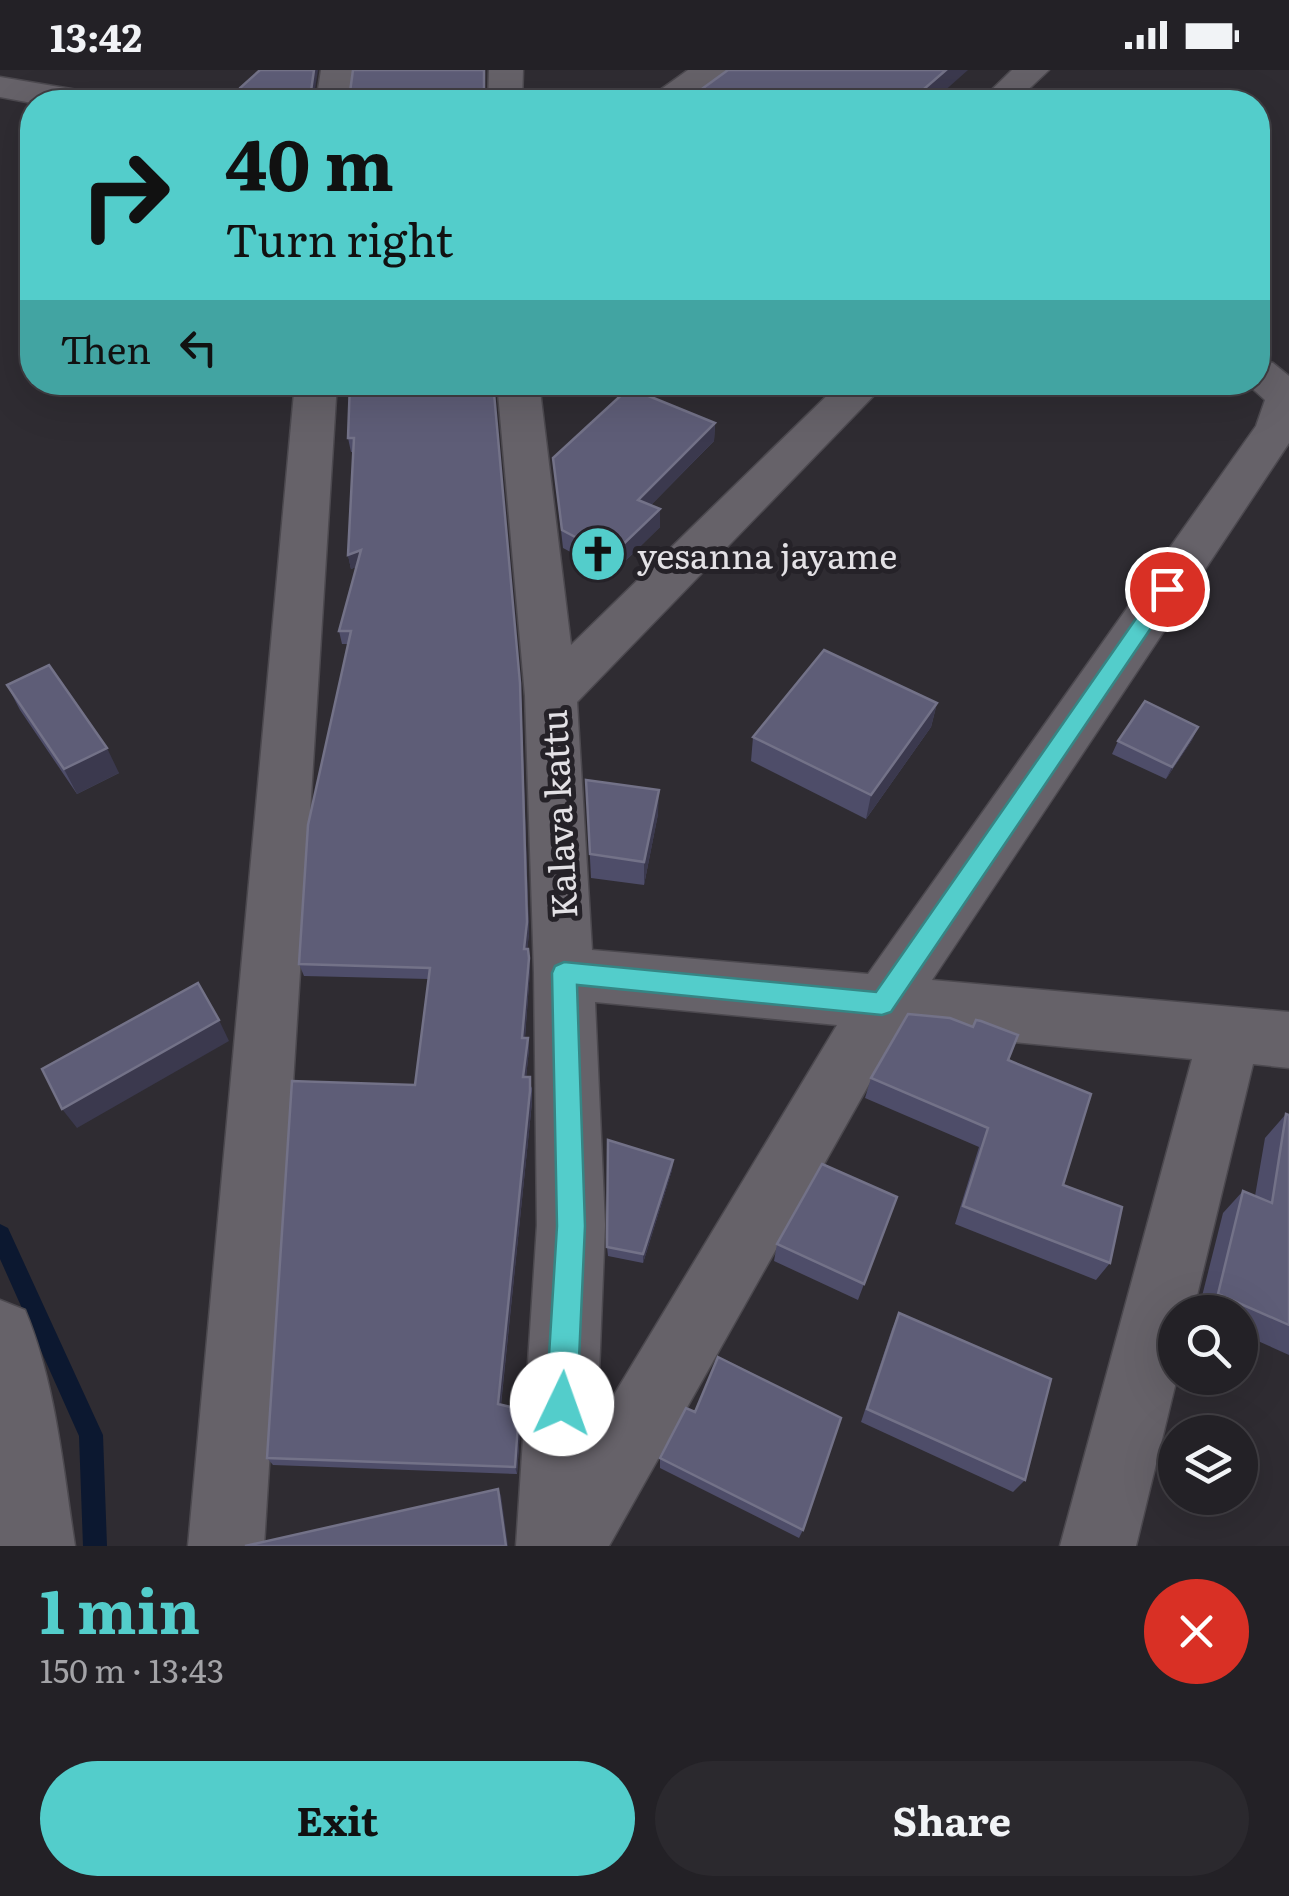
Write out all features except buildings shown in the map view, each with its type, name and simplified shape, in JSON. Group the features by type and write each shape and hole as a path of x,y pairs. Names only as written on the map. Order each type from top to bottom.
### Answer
{"street":[{"path":"682,90 710,70"},
{"path":"1010,90 1032,70"},
{"path":"568,1546 882,1004 1276,429 1287,407 1278,389"},
{"path":"226,1546 315,395"},
{"name":"Kalava kattu","path":"519,395 551,696 564,973 571,1226 554,1546"},
{"path":"551,696 853,395"},
{"path":"564,973 1259,1037 1098,1546"},
{"path":"0,1334 19,1422 37,1546"}],"waterway":[{"path":"0,1235 91,1435 95,1546"}],"place":[{"name":"yesanna jayame","path":"598,554"}],"route":[{"path":"562,1404 571,1226 564,973 882,1004 1167,589"}]}
